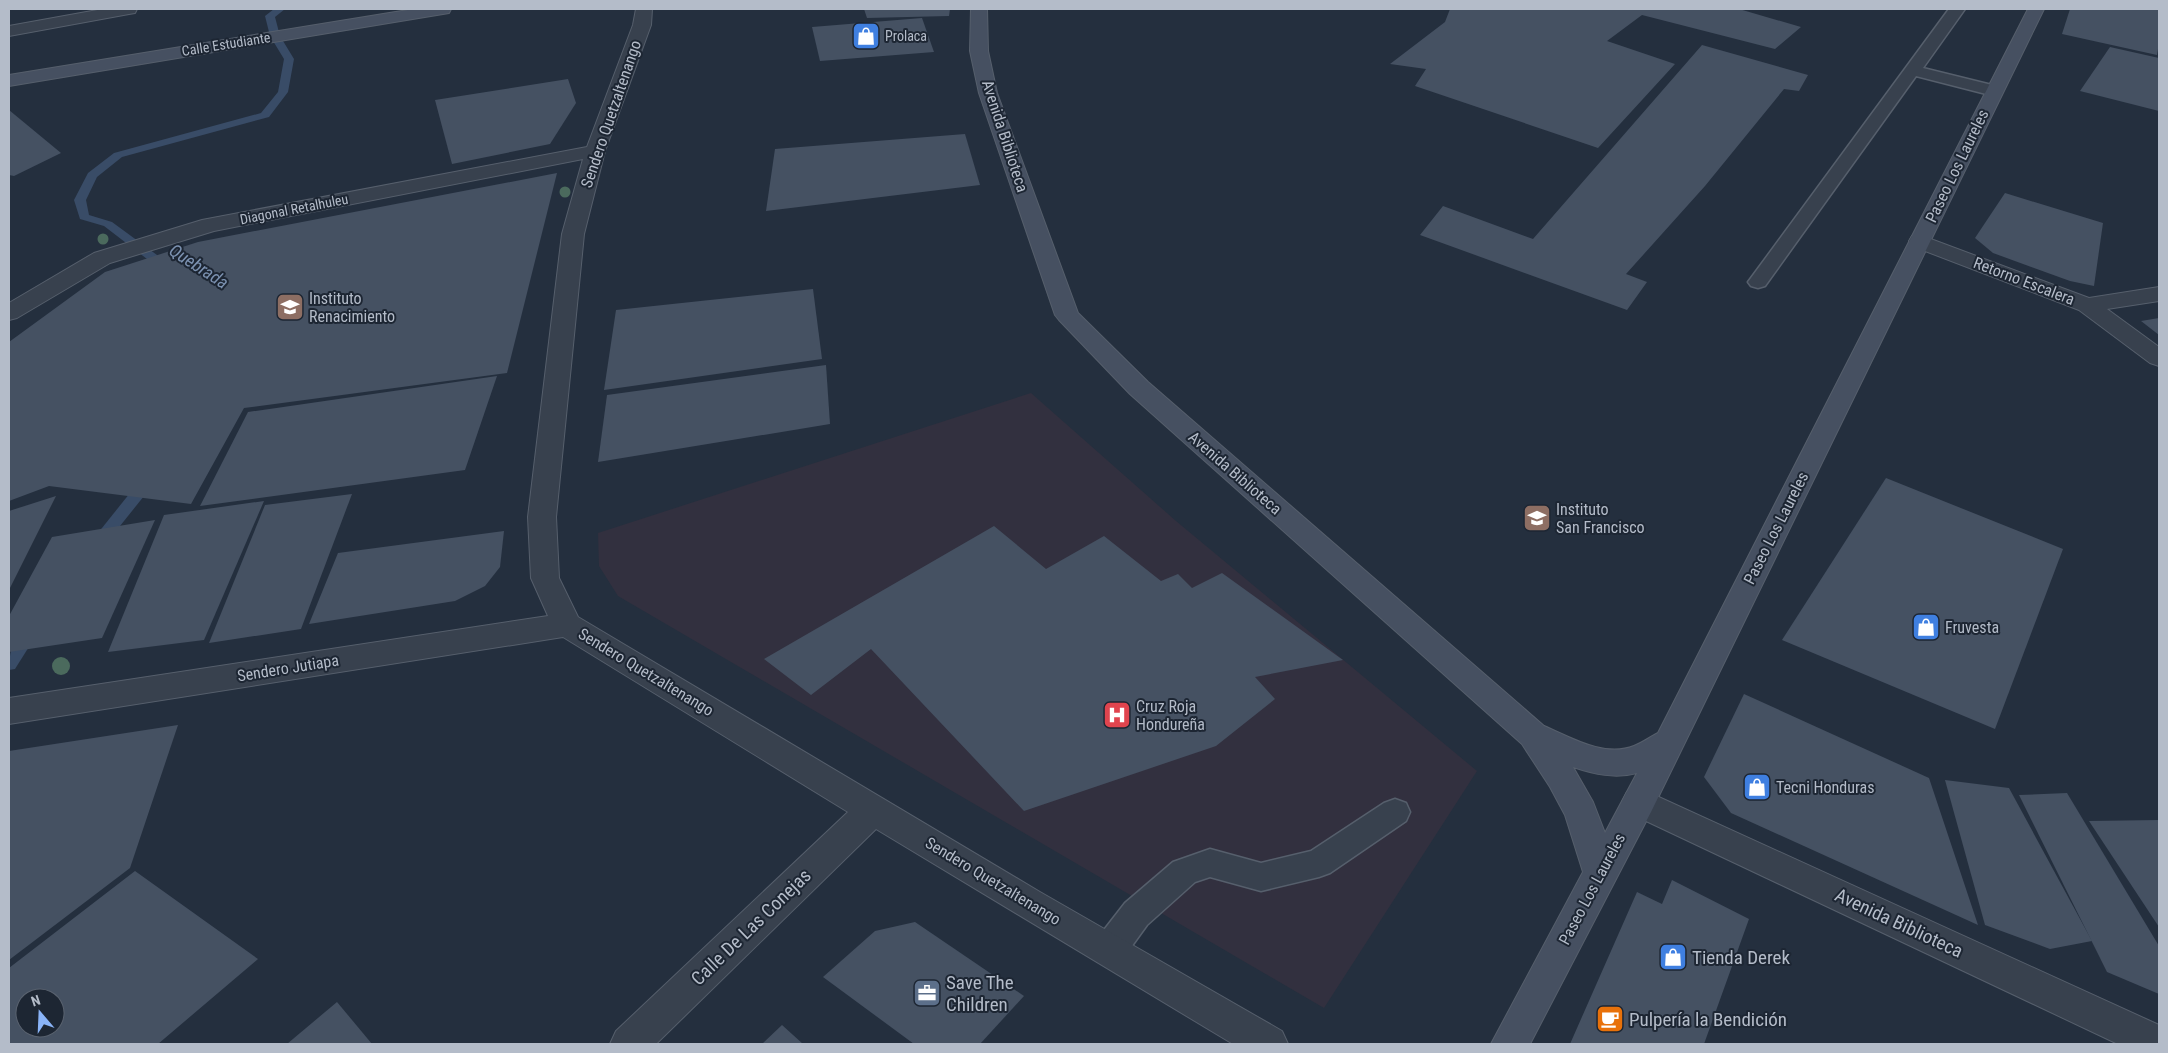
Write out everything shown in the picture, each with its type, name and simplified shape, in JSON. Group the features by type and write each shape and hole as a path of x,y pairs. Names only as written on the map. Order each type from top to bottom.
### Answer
{"street":[{"path":"9,31 129,9"},
{"name":"Calle Estudiante","path":"9,80 442,9"},
{"name":"Sendero Quetzaltenango","path":"644,9 642,25 595,151 573,234 542,517 545,578 567,625 873,810 1269,1044"},
{"name":"Avenida Biblioteca","path":"979,9 979,51 988,93 1067,315 1139,388 1533,735 1562,777 1581,812 1601,873"},
{"name":"Paseo Los Laureles","path":"1510,1044 1639,802 2036,9"},
{"name":"Diagonal Retalhuleu","path":"9,313 102,258 210,225 595,151"},
{"name":"Retorno Escalera","path":"1920,241 2087,305 2159,294"},
{"path":"2087,305 2159,358"},
{"name":"Sendero Jutiapa","path":"9,711 567,625"},
{"path":"1533,735 1589,759 1612,762 1634,760 1669,742"},
{"name":"Avenida Biblioteca","path":"1639,802 2159,1044"},
{"name":"Calle De Las Conejas","path":"629,1044 873,810"}],"lane":[{"path":"1758,282 1956,9"},
{"path":"1912,70 1994,91"},
{"path":"1109,950 1136,914 1184,872 1210,863 1261,877 1319,863 1395,812"}],"shaded area":[{"name":"Cruz Roja Hondureña","path":"1031,393 1176,521 1477,771 1324,1008 618,596 599,566 598,533"}],"building":[{"path":"864,9 950,9 949,16 867,18"},
{"path":"1450,9 1739,9 1801,27 1775,49 1642,15 1607,41 1675,64 1598,148 1415,86 1426,69 1390,64 1445,22"},
{"path":"2070,9 2159,9 2157,55 2062,34"},
{"path":"922,18 934,52 820,61 812,27"},
{"path":"1702,45 1808,75 1799,91 1784,89 1705,186 1626,274 1647,282 1627,310 1420,235 1443,206 1533,239"},
{"path":"2110,47 2159,58 2159,111 2080,91"},
{"path":"568,79 576,103 550,144 452,164 435,100"},
{"path":"9,110 61,153 14,176 9,175"},
{"path":"965,134 980,185 766,211 775,149"},
{"name":"Instituto Renacimiento","path":"557,173 507,373 244,408 191,504 49,486 9,501 9,342 105,272 198,242"},
{"path":"2005,193 2103,223 2094,286 2070,281 1993,253 1975,238"},
{"path":"813,289 822,359 604,390 616,310"},
{"path":"2159,318 2159,335 2141,321"},
{"path":"826,365 830,424 598,462 607,395"},
{"path":"497,376 465,470 200,506 248,412"},
{"path":"1886,478 2063,549 1995,729 1782,640"},
{"path":"352,494 301,629 209,643 265,505"},
{"path":"56,496 9,590 9,511"},
{"path":"264,501 204,640 108,652 164,515"},
{"path":"155,520 102,638 9,652 9,616 52,537"},
{"path":"994,526 1046,569 1104,536 1161,581 1178,574 1192,588 1222,573 1343,660 1255,677 1275,699 1216,746 1024,811 871,649 811,695 764,659"},
{"path":"504,531 500,567 485,586 455,601 309,624 338,553"},
{"path":"1744,694 1929,778 1978,925 1731,813 1704,777"},
{"path":"178,725 130,868 9,960 9,751"},
{"path":"1945,780 2009,788 2092,941 2050,949 1985,925"},
{"path":"2067,793 2159,946 2159,994 2107,972 2019,795"},
{"path":"2159,820 2159,927 2089,821"},
{"path":"135,871 258,959 158,1044 9,1044 9,968"},
{"name":"Tienda Derek","path":"1672,880 1749,919 1704,1044 1570,1044 1637,892 1662,904"},
{"path":"915,922 1024,996 980,1044 914,1044 823,977 875,931"},
{"path":"337,1002 372,1044 287,1044"},
{"path":"782,1025 803,1044 762,1044"}],"waterway":[{"name":"Quebrada","path":"168,269 108,224 84,217 80,200 92,175 118,155 265,115 283,92 289,59 275,36 270,16 280,9"},
{"name":"Quebrada","path":"99,542 147,482"},
{"name":"Quebrada","path":"9,664 29,634"}],"place":[{"name":"Prolaca","path":"866,36"},
{"name":"Instituto Renacimiento","path":"290,307"},
{"name":"Instituto San Francisco","path":"1537,518"},
{"name":"Fruvesta","path":"1926,627"},
{"name":"Cruz Roja Hondureña","path":"1117,715"},
{"name":"Tecni Honduras","path":"1757,787"},
{"name":"Tienda Derek","path":"1673,957"},
{"name":"Save The Children","path":"927,993"},
{"name":"Pulpería la Bendición","path":"1610,1019"}]}
